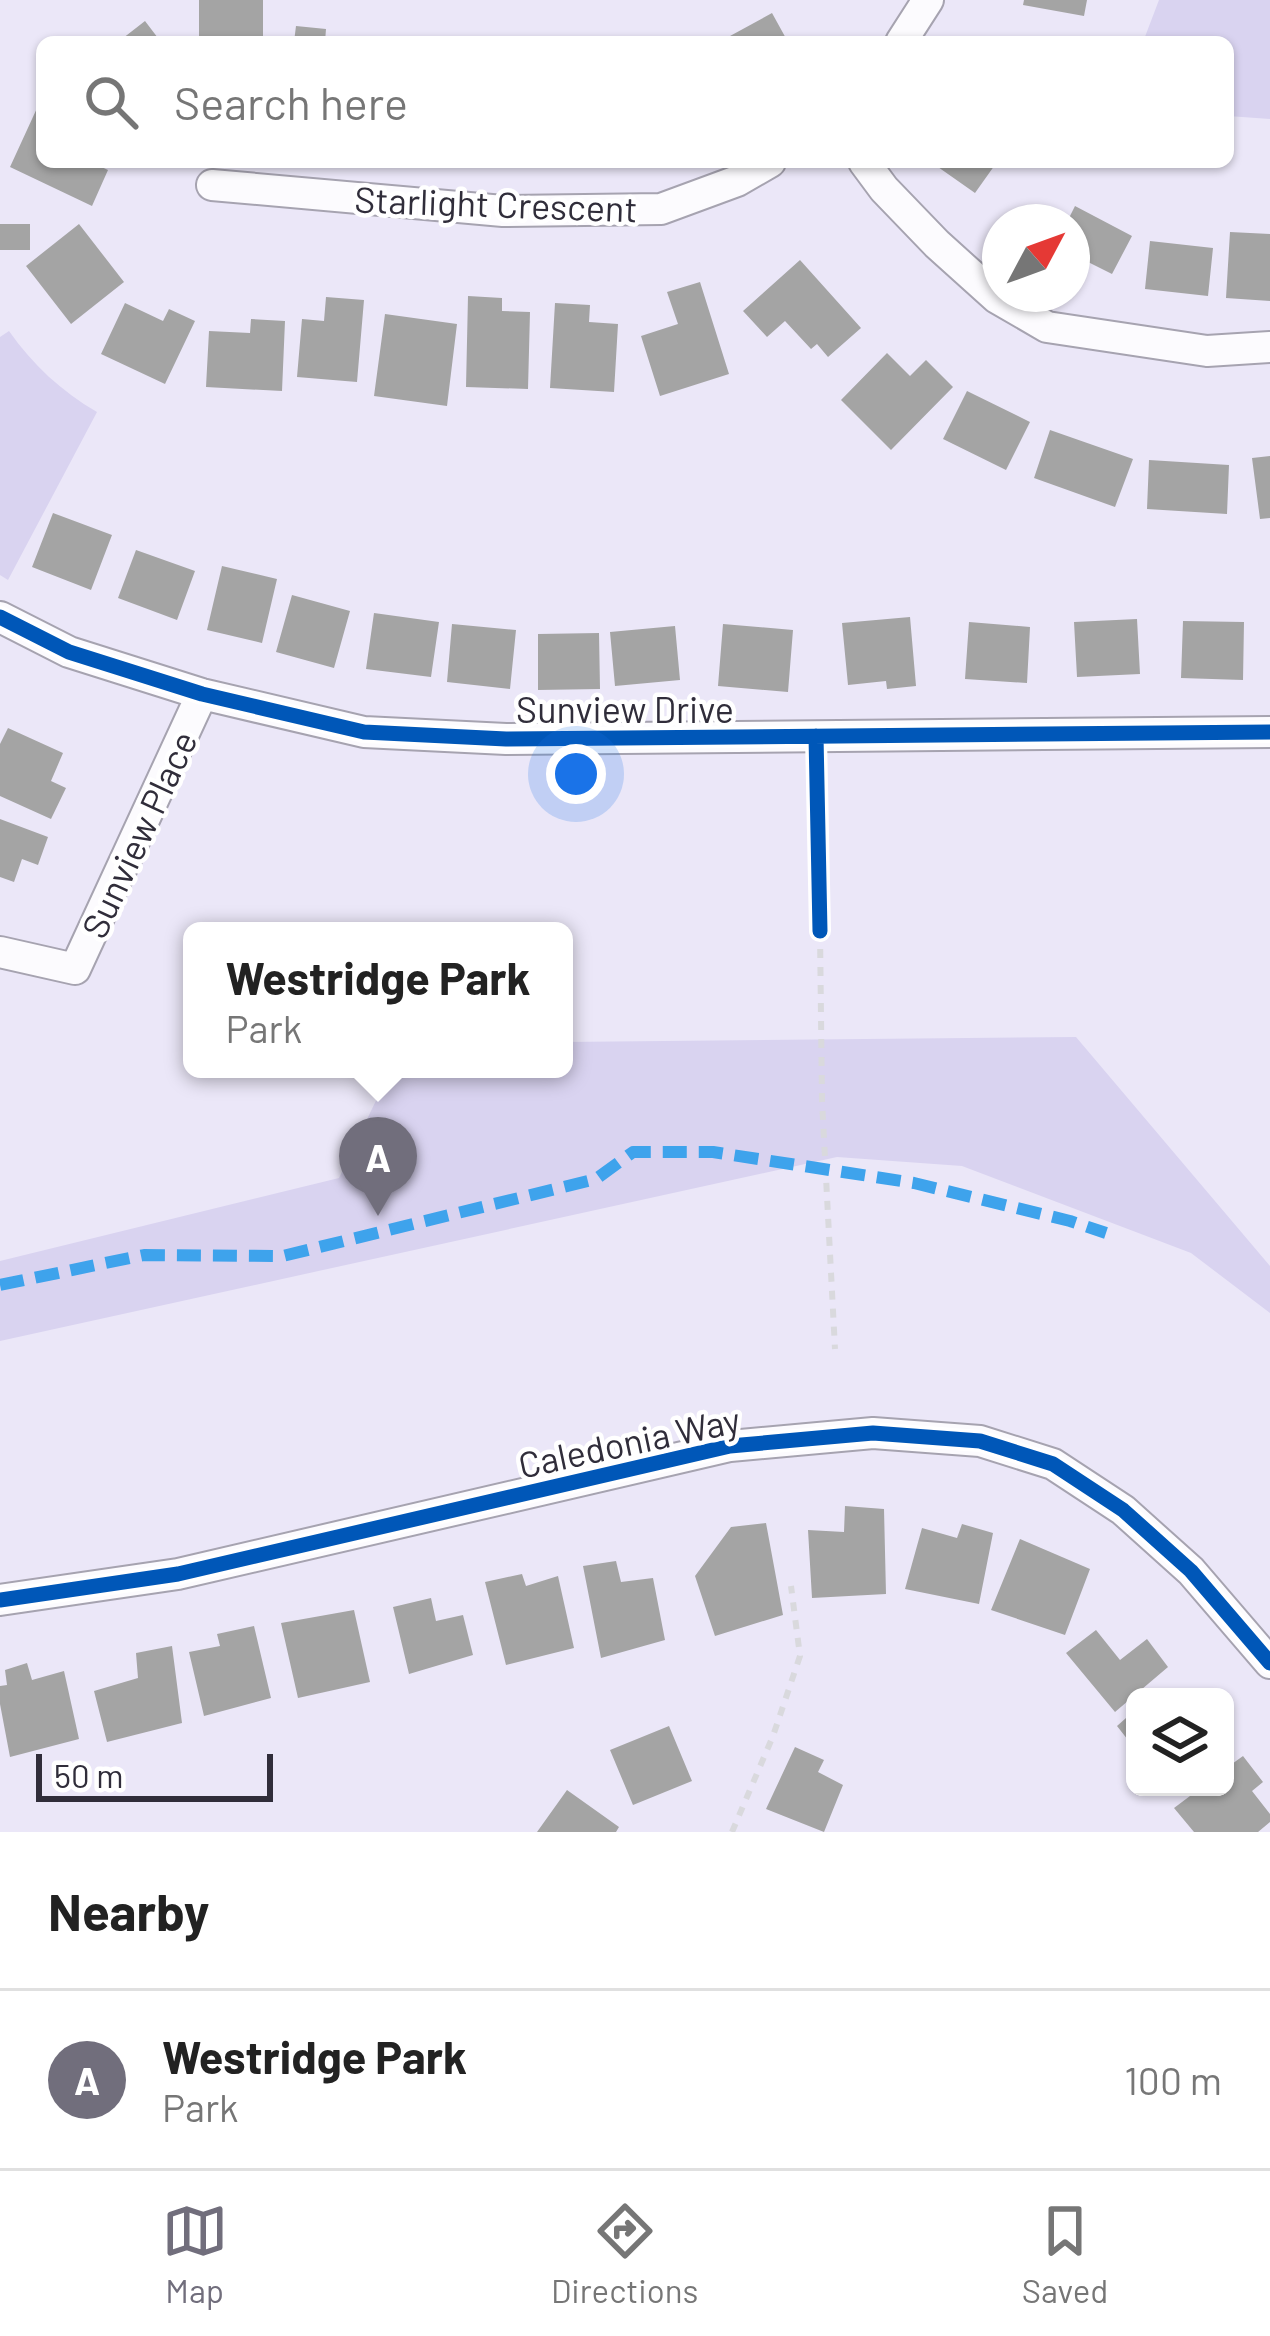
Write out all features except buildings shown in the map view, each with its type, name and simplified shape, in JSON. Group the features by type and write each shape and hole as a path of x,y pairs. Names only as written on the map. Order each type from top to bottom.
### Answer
{"street":[{"path":"905,36 928,0"},
{"name":"Starlight Crescent","path":"212,185 503,211 661,209 737,182 760,168"},
{"path":"868,168 937,244 997,298 1047,327 1207,352 1270,347"},
{"name":"Sunview Drive","path":"0,617 68,652 202,694 364,732 506,740 1270,732"},
{"name":"Sunview Place","path":"0,952 75,969 202,694"},
{"name":"Caledonia Way","path":"0,1600 178,1574 730,1446 873,1433 980,1441 1054,1464 1123,1510 1191,1571 1270,1663"}],"path":[{"path":"819,910 822,1101 836,1353"},
{"path":"732,1832 773,1736 800,1656 788,1568"}],"shaded area":[{"path":"1159,0 1270,0 1270,119 1234,116 1234,36 1145,36"},
{"path":"9,331 48,376 97,412 8,580 0,575 0,337"},
{"path":"1076,1037 1270,1266 1270,1313 1191,1253 962,1166 837,1157 0,1341 0,1261 339,1178 387,1078 573,1078 573,1042"}],"marked path":[{"path":"0,1285 144,1255 283,1256 596,1179 633,1152 713,1152 914,1183 1106,1233"}],"cycle path":[{"path":"0,617 69,652 202,694 364,732 506,739 1270,732"},
{"path":"816,736 820,931"},
{"path":"0,1600 178,1574 730,1446 873,1433 980,1441 1053,1464 1123,1510 1191,1571 1270,1663"}],"place":[{"name":"Westridge Park","path":"378,1216"}]}
